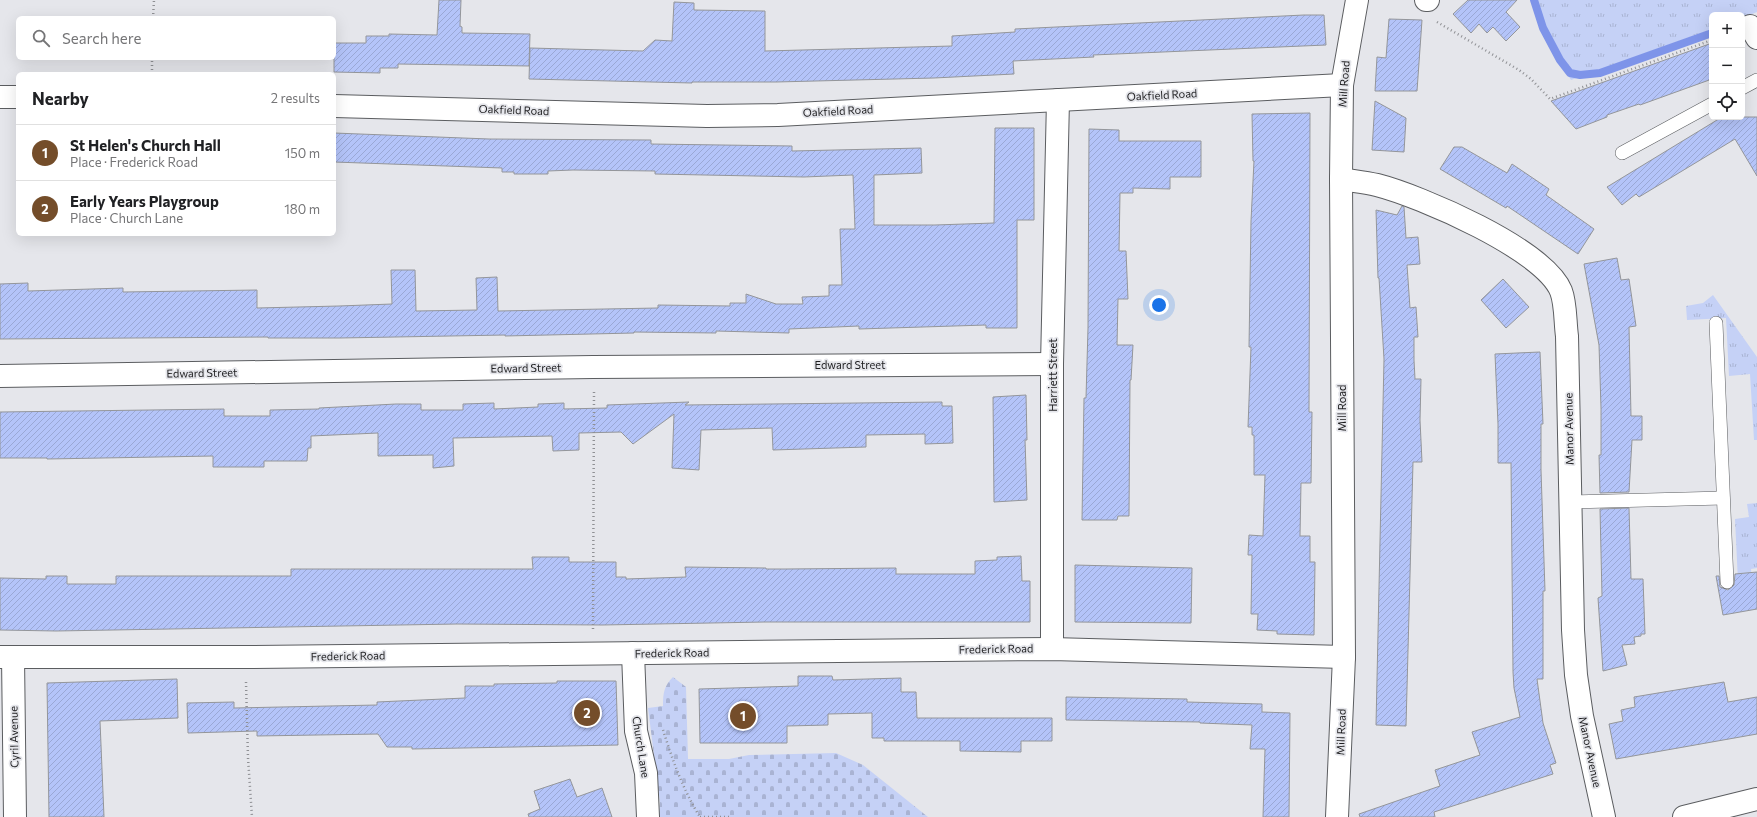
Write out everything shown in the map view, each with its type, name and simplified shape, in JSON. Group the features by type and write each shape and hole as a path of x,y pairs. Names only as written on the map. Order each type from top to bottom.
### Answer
{"street":[{"name":"Mill Road","path":"1337,817 1344,657 1341,180 1342,85 1357,0"},
{"name":"Oakfield Road","path":"336,106 707,116 778,115 1342,85"},
{"path":"0,97 16,97"},
{"name":"Harriett Street","path":"1052,649 1052,364 1058,100"},
{"name":"Manor Avenue","path":"1341,180 1376,185 1441,207 1515,248 1541,266 1561,290 1567,336 1573,630 1576,675 1593,771 1604,817"},
{"name":"Edward Street","path":"0,376 593,367 1052,364"},
{"name":"Frederick Road","path":"7,657 244,657 1052,649 1344,657"},
{"name":"Church Lane","path":"633,653 636,731 646,772 648,817"},
{"name":"Cyril Avenue","path":"7,657 15,817"},
{"path":"1684,817 1757,799"}],"lane":[{"path":"1745,86 1757,80"},
{"path":"1622,153 1709,106"},
{"path":"1716,323 1727,582"},
{"path":"1571,502 1723,498"}],"path":[{"path":"153,16 154,0"},
{"path":"1429,6 1531,79 1550,99 1709,41"},
{"path":"152,60 152,72"},
{"path":"592,653 593,367"},
{"path":"244,657 252,817"},
{"path":"663,730 675,767 689,800 700,817 730,817"}],"green space":[{"path":"1532,0 1757,0 1757,12 1745,17 1745,12 1709,12 1709,30 1571,80 1541,28"},
{"path":"1713,295 1757,357 1757,440 1754,440 1750,374 1729,376 1726,318 1687,320 1686,306 1703,303"},
{"path":"1757,503 1757,568 1751,569 1752,579 1738,582 1735,519 1749,517 1747,504"},
{"path":"673,677 686,687 688,759 729,759 749,755 836,753 863,765 928,817 659,817 660,802 648,708 663,706 665,690"}],"building":[{"path":"439,0 461,0 460,26 462,27 462,33 530,34 529,66 398,64 398,68 380,68 380,73 334,72 336,43 366,43 366,36 389,36 389,34 437,35"},
{"path":"1468,0 1517,0 1506,12 1520,27 1506,41 1493,27 1487,33 1479,24 1471,33 1453,14"},
{"path":"674,2 694,3 694,10 765,11 765,51 952,46 952,36 1015,32 1015,29 1304,15 1324,15 1326,45 1093,55 1094,57 1013,61 1014,74 934,78 692,83 529,79 530,48 643,51 655,40 672,41"},
{"path":"1389,19 1422,20 1417,91 1375,91 1377,57 1386,58"},
{"path":"1709,44 1709,80 1640,105 1639,104 1607,115 1607,117 1576,129 1551,101"},
{"path":"1375,101 1406,118 1404,152 1372,150"},
{"path":"1310,113 1309,412 1312,412 1311,483 1301,483 1300,536 1310,536 1310,562 1315,562 1314,635 1277,634 1277,631 1257,630 1258,614 1251,614 1252,555 1248,555 1249,535 1263,536 1265,475 1254,475 1254,435 1252,435 1252,427 1248,427 1251,347 1249,347 1251,221 1254,161 1252,114"},
{"path":"1745,117 1757,117 1757,176 1735,139 1639,197 1636,194 1622,205 1607,187 1717,120 1745,120"},
{"path":"995,128 1034,128 1034,220 1017,220 1017,328 986,328 986,325 859,329 859,326 789,329 789,333 716,331 716,333 634,332 505,336 340,338 268,337 0,339 0,284 28,283 28,291 123,288 123,292 257,290 257,308 339,306 392,304 391,270 415,270 416,311 477,310 476,278 497,277 498,311 658,308 658,305 730,306 730,303 746,303 746,294 776,304 803,304 802,297 829,296 829,285 842,285 840,229 855,229 853,175 804,177 655,174 655,171 573,170 548,171 548,174 514,174 514,172 502,172 502,168 336,162 336,133 489,139 651,140 651,144 792,146 792,151 921,148 922,173 874,175 874,225 994,223"},
{"path":"1089,129 1119,130 1119,141 1201,141 1201,177 1170,177 1170,189 1133,188 1133,193 1120,193 1119,251 1126,251 1128,299 1118,299 1117,345 1133,345 1130,380 1129,516 1118,516 1117,520 1082,520 1084,398 1086,398 1088,328"},
{"path":"1454,147 1462,147 1507,173 1512,164 1549,189 1546,195 1594,229 1578,254 1507,206 1506,208 1440,169"},
{"path":"1402,206 1404,207 1406,238 1418,237 1420,264 1407,265 1410,308 1416,307 1418,337 1414,337 1414,360 1415,379 1421,379 1420,420 1422,462 1413,462 1406,726 1376,725 1384,359 1378,278 1376,210 1397,215"},
{"path":"1617,258 1621,280 1629,279 1636,326 1629,327 1631,416 1642,416 1642,440 1632,440 1629,492 1600,493 1599,455 1601,455 1601,408 1599,345 1584,264"},
{"path":"1503,279 1529,307 1506,328 1481,300"},
{"path":"1540,352 1543,424 1541,424 1541,470 1545,591 1543,591 1543,679 1537,679 1543,723 1556,763 1550,765 1553,774 1434,812 1435,817 1360,817 1359,814 1440,786 1435,770 1480,755 1472,732 1520,717 1514,688 1513,672 1511,463 1498,463 1495,354"},
{"path":"1026,395 1027,440 1025,440 1027,500 994,502 993,397"},
{"path":"689,402 685,405 942,402 942,406 952,406 953,443 925,444 925,434 866,435 866,447 773,450 772,428 701,430 699,470 672,468 674,414 633,444 621,432 579,433 579,450 553,451 552,436 453,438 454,466 433,468 433,455 378,456 378,433 311,436 311,448 308,448 307,461 264,461 264,467 213,467 213,456 47,459 0,458 0,412 224,409 224,416 270,416 270,410 319,409 396,404 421,404 421,410 463,410 463,404 494,403 494,409 538,407 538,404 564,403 564,409 607,408 607,405"},
{"path":"1629,508 1631,579 1643,579 1645,634 1634,637 1635,644 1622,645 1627,665 1603,671 1598,598 1602,596 1600,509"},
{"path":"1021,556 1022,581 1030,581 1030,622 765,622 602,625 457,624 56,631 0,630 0,578 46,579 46,576 67,576 67,584 116,584 116,576 291,576 291,569 533,569 532,557 569,557 569,562 616,562 616,577 626,577 626,579 686,577 685,567 766,569 896,568 896,574 975,574 975,561 997,560 997,557"},
{"path":"1075,565 1192,568 1191,623 1075,622"},
{"path":"1757,572 1757,609 1723,615 1716,576 1719,576 1720,587 1728,590 1734,585 1735,574"},
{"path":"798,676 832,676 833,680 901,678 901,692 916,692 917,718 1052,718 1052,741 1021,741 1021,752 960,751 960,741 884,741 884,738 872,738 872,713 828,714 828,725 787,726 787,743 700,743 699,689 798,686"},
{"path":"177,679 178,718 100,721 104,817 49,817 47,683"},
{"path":"557,681 616,681 618,745 412,749 412,747 387,747 378,734 257,736 257,731 188,733 187,703 234,702 234,708 377,705 377,702 465,698 465,686 557,683"},
{"path":"1724,682 1728,702 1757,697 1757,734 1616,759 1609,724 1623,721 1621,710 1635,707 1634,697"},
{"path":"1066,697 1187,699 1187,702 1262,704 1262,712 1290,713 1289,817 1263,817 1265,749 1250,749 1252,725 1200,722 1066,720"},
{"path":"570,779 577,797 602,788 612,817 529,817 528,814 540,809 534,791"}],"waterway":[{"path":"1534,0 1543,28 1560,60 1570,73 1580,75 1600,73 1709,34"}],"place":[{"name":"Early Years Playgroup","path":"587,713"},
{"name":"St Helen's Church Hall","path":"743,716"}]}
